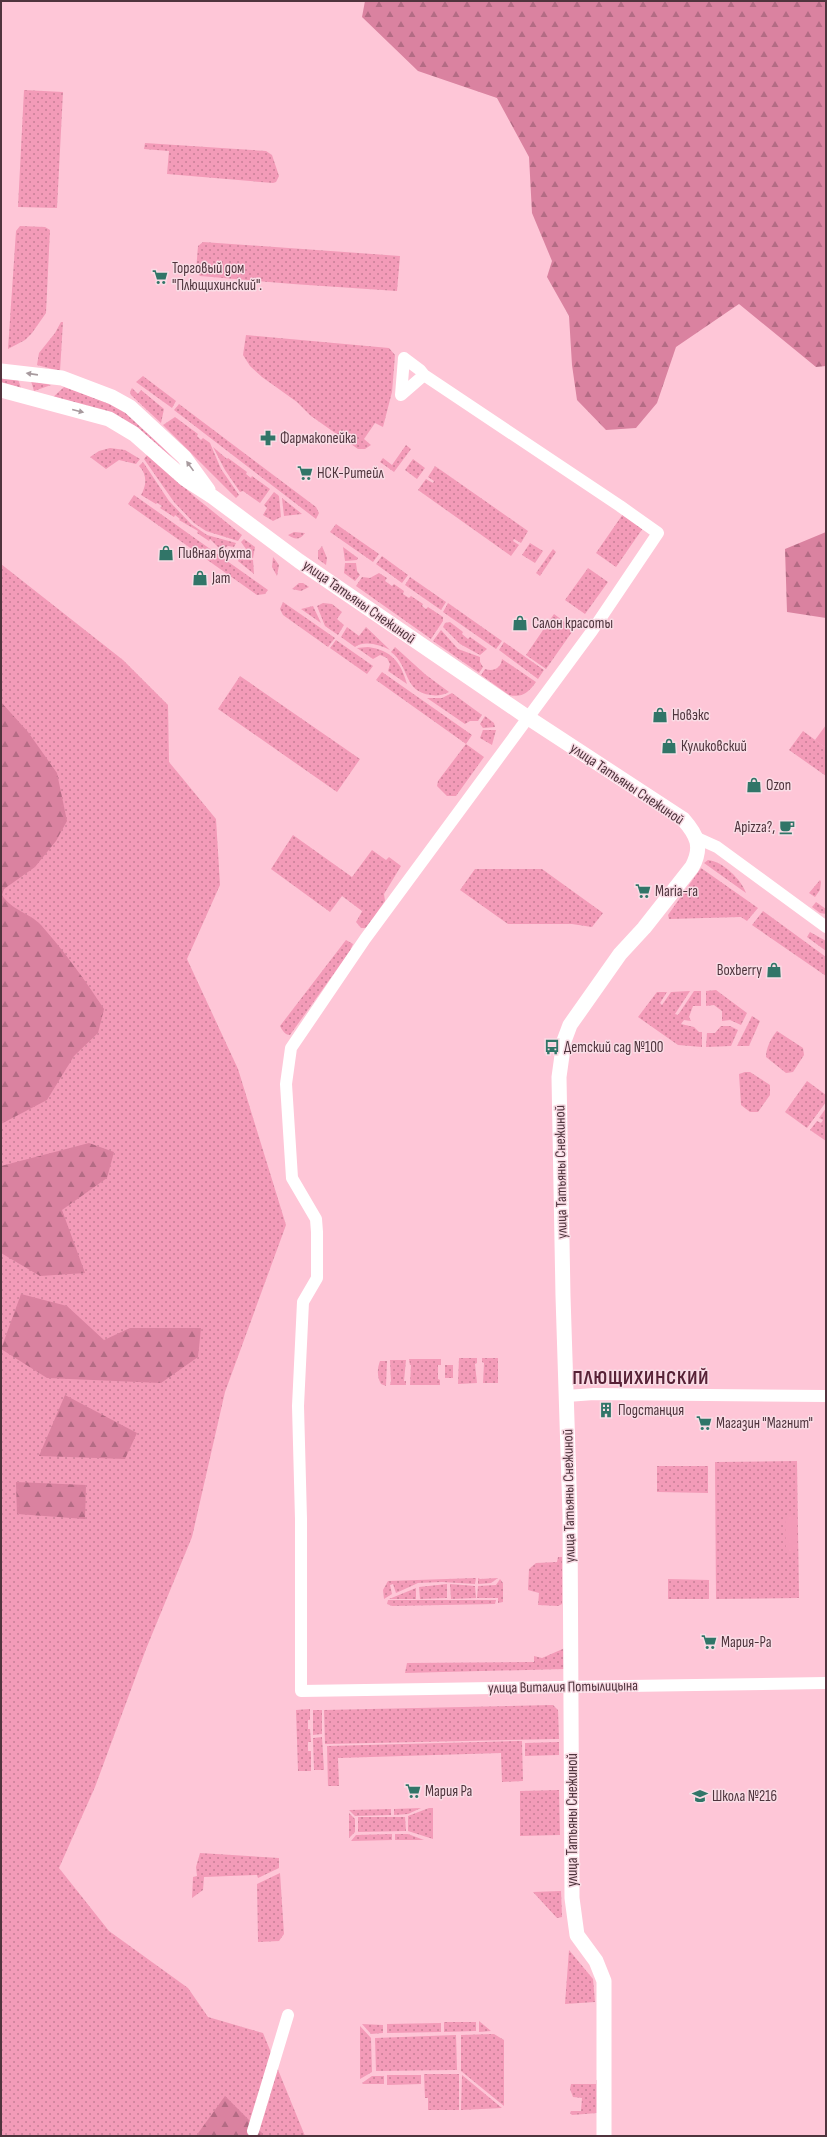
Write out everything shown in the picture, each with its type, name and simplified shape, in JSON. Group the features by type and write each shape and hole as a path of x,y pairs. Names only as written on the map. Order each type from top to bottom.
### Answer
{"street":[{"name":"улица Татьяны Снежиной","path":"1,371 62,378 112,397 130,407 184,457 213,497"},
{"path":"424,375 658,533 592,631 527,717"},
{"name":"улица Татьяны Снежиной","path":"1,390 40,402 109,419 134,434 173,470 213,497 299,561 527,717 665,807 683,820 697,838 696,856 692,867 644,928 620,954 570,1025 564,1041 559,1077 563,1288 570,1515 572,1898 577,1935 596,1961 604,1981 604,2136"},
{"name":"улица Виталия Потылицына","path":"527,717 463,807 364,939 291,1048 286,1084 292,1178 316,1219 317,1232 317,1278 303,1302 298,1406 301,1519 301,1691 826,1683"},
{"path":"697,838 717,847 826,927"},
{"path":"567,1396 594,1394 826,1396"},
{"path":"254,2131 288,2015"}],"shaded area":[{"path":"24,90 63,92 57,208 18,207"},
{"path":"145,143 266,151 272,155 279,176 276,182 273,183 167,174 169,151 144,149"},
{"path":"20,226 45,227 50,230 46,313 32,333 25,340 8,349 16,231"},
{"path":"203,242 400,256 397,291 200,276 196,271 198,246"},
{"path":"61,322 63,322 60,371 37,365 39,353 55,333"},
{"path":"246,335 389,348 395,355 392,392 383,427 375,423 364,439 371,445 365,449 358,449 311,416 297,402 262,377 250,366 243,355"},
{"path":"143,376 176,401 172,408 136,382"},
{"path":"1,377 18,379 21,388 1,382"},
{"path":"31,381 51,385 34,391"},
{"path":"64,387 114,405 135,418 183,469 134,425 50,400"},
{"path":"132,388 138,394 141,390 164,409 161,423 131,395 130,392"},
{"path":"179,404 316,507 319,513 316,519 174,410"},
{"path":"175,417 198,434 197,436 201,440 203,438 210,443 221,469 239,495 236,498 163,425"},
{"path":"406,445 411,449 394,472 380,462 383,458 392,465"},
{"path":"213,447 227,459 228,458 247,472 246,474 251,478 252,476 270,489 260,503 243,491 240,492 225,470"},
{"path":"110,448 125,450 140,459 136,464 119,460 106,469 90,457 99,451"},
{"path":"148,454 195,497 242,535 238,541 206,531 194,523 174,502 144,459"},
{"path":"413,459 425,468 417,479 405,470"},
{"path":"143,462 169,501 191,524 207,535 236,543 234,547 228,546 221,550 210,539 209,541 197,533 198,531 179,520 180,519 175,515 174,517 160,508 162,506 141,495 145,484 145,476 144,472 139,466"},
{"path":"435,466 528,531 521,543 514,539 513,541 519,545 511,556 418,490 426,479 433,483 434,481 428,477"},
{"path":"274,492 279,496 281,517 273,521 263,515 267,508 264,505"},
{"path":"134,495 268,590 265,594 257,595 128,504"},
{"path":"282,498 302,514 284,516"},
{"path":"623,514 643,528 616,567 596,553"},
{"path":"336,524 379,554 373,562 330,532"},
{"path":"294,532 305,533 301,537 297,538 293,538 288,535"},
{"path":"244,539 255,547 253,558 248,557 246,549 241,542"},
{"path":"530,543 543,551 535,563 522,555"},
{"path":"322,546 327,558 326,565 318,559 318,551"},
{"path":"343,547 358,558 357,560 345,561"},
{"path":"553,549 556,552 540,576 536,573"},
{"path":"382,556 408,575 402,583 376,564"},
{"path":"273,557 279,565 277,576 272,567"},
{"path":"239,559 253,560 254,574 238,561"},
{"path":"345,563 356,563 357,571 360,575 355,581 344,573"},
{"path":"1,564 123,660 168,705 169,762 216,819 220,885 187,959 238,1069 286,1225 225,1392 192,1537 146,1649 95,1787 59,1868 109,1931 188,1988 208,2017 263,2033 305,2136 1,2136"},
{"path":"588,568 608,582 585,614 565,600"},
{"path":"379,573 387,578 385,581 392,586 394,584 404,591 403,594 409,598 411,596 423,604 422,606 426,609 428,607 443,617 443,621 431,639 356,586 362,577 370,578"},
{"path":"410,577 446,602 441,610 405,585"},
{"path":"299,583 303,583 309,587 301,591 292,589"},
{"path":"283,602 335,638 328,647 283,615 280,609"},
{"path":"323,603 332,604 342,612 337,619 344,625 338,635 325,626 317,606"},
{"path":"448,603 502,641 496,649 443,612"},
{"path":"313,606 321,623 301,609"},
{"path":"554,614 574,629 546,669 526,655"},
{"path":"450,622 463,632 462,634 468,639 470,637 487,649 480,655 460,644 443,627 445,623"},
{"path":"347,627 359,636 366,627 390,650 382,646 368,644 355,647 341,637"},
{"path":"441,630 458,649 480,657 480,662 483,667 479,673 433,641"},
{"path":"336,640 373,666 367,674 330,648"},
{"path":"504,642 544,670 538,679 499,650"},
{"path":"368,647 383,651 394,658 402,669 407,684 388,671 390,664 387,658 380,655 373,659 357,648"},
{"path":"395,647 426,675 449,692 443,695 433,695 422,693 416,689 411,684 397,658 391,652"},
{"path":"502,659 536,682 527,692 518,696 509,695 481,675 485,669 494,670 499,667"},
{"path":"382,672 472,735 466,744 376,680"},
{"path":"240,676 360,759 337,792 218,709"},
{"path":"452,693 482,715 478,721 470,721 465,724 427,698 442,698"},
{"path":"485,716 494,723 495,727 483,728 480,724"},
{"path":"826,725 826,748 815,740"},
{"path":"483,730 496,730 492,745 480,738"},
{"path":"803,731 826,748 826,776 789,750"},
{"path":"466,744 484,757 456,796 447,796 437,786 438,781"},
{"path":"293,835 352,877 372,850 386,860 389,857 401,866 384,894 385,901 366,928 361,928 356,922 364,908 362,911 342,896 330,912 271,869"},
{"path":"708,860 725,867 740,882 746,893 704,863"},
{"path":"701,868 758,908 747,921 741,917 669,919 668,915"},
{"path":"475,869 542,869 603,913 592,927 572,924 508,924 460,890"},
{"path":"820,880 820,890 815,897 809,893"},
{"path":"816,902 826,909 826,914 820,913 812,907"},
{"path":"763,911 826,957 826,976 752,925"},
{"path":"810,932 826,941 826,951 807,937"},
{"path":"346,940 353,944 350,951 290,1035 287,1034 280,1026"},
{"path":"716,990 747,1013 741,1025 730,1020 722,1021 722,1011 714,1005 706,1006 706,991"},
{"path":"690,991 675,1014 678,1015 694,991 701,991 701,1006 693,1006 689,1017 691,1021 684,1020 681,1024 694,1027 699,1032 702,1032 702,1047 678,1045 638,1017 657,992 667,992 660,1003 662,1005 671,992"},
{"path":"752,1016 760,1021 749,1046 737,1046"},
{"path":"721,1026 730,1026 738,1030 731,1046 706,1047 707,1033 715,1033"},
{"path":"777,1031 803,1048 804,1055 793,1072 786,1073 766,1057 769,1043"},
{"path":"750,1072 770,1085 770,1095 758,1112 750,1112 741,1105 739,1074"},
{"path":"807,1081 826,1095 826,1102 807,1128 785,1112"},
{"path":"826,1108 826,1141 810,1130 817,1121 821,1123 823,1120 819,1118"},
{"path":"459,1358 477,1358 477,1363 475,1364 477,1383 458,1384"},
{"path":"482,1358 498,1358 498,1383 483,1383 484,1363 482,1362"},
{"path":"409,1359 441,1359 441,1365 438,1365 438,1379 440,1380 440,1385 410,1385 411,1365"},
{"path":"390,1360 406,1360 404,1381 406,1381 406,1385 390,1385"},
{"path":"380,1361 387,1361 386,1386 381,1384 378,1376"},
{"path":"445,1365 453,1365 453,1378 445,1378"},
{"path":"797,1461 799,1598 716,1599 715,1462"},
{"path":"657,1466 708,1466 708,1493 657,1492"},
{"path":"785,1516 796,1516 797,1553 786,1553"},
{"path":"558,1557 562,1557 562,1604 558,1606 538,1605 539,1593 528,1590 529,1569 536,1563 557,1562"},
{"path":"476,1578 475,1584 442,1582 418,1583 396,1593 393,1584 390,1585 392,1594 384,1599 383,1590 388,1581"},
{"path":"478,1578 498,1578 491,1583 478,1584"},
{"path":"500,1579 503,1583 503,1602 498,1603 498,1598 477,1598 478,1586 496,1585"},
{"path":"668,1579 709,1580 709,1599 668,1599"},
{"path":"447,1584 447,1598 420,1599 419,1587"},
{"path":"450,1584 475,1586 476,1598 451,1599"},
{"path":"416,1588 416,1599 389,1599"},
{"path":"388,1600 496,1600 495,1604 392,1606 387,1604"},
{"path":"565,1648 564,1669 405,1673 407,1663 534,1662 534,1656 542,1658"},
{"path":"553,1705 558,1710 559,1739 325,1744 324,1710"},
{"path":"310,1709 308,1729 310,1729 311,1742 308,1742 308,1751 311,1751 311,1771 298,1771 296,1710"},
{"path":"313,1710 322,1710 322,1734 313,1735"},
{"path":"322,1737 324,1770 314,1770 313,1738"},
{"path":"522,1741 523,1781 502,1782 501,1753 338,1758 339,1786 328,1786 327,1746"},
{"path":"559,1742 559,1755 525,1756 525,1743"},
{"path":"559,1790 560,1835 520,1836 520,1791"},
{"path":"421,1808 408,1814 394,1815 394,1809"},
{"path":"429,1808 433,1808 433,1839 408,1831 408,1816"},
{"path":"391,1809 391,1815 355,1816 349,1810"},
{"path":"349,1813 355,1819 355,1832 349,1838"},
{"path":"358,1817 405,1817 406,1831 358,1832"},
{"path":"392,1834 392,1840 351,1841 356,1835"},
{"path":"395,1834 408,1834 424,1840 395,1840"},
{"path":"200,1853 279,1858 279,1868 258,1878 257,1875 204,1877 203,1890 192,1898 193,1877 197,1876 196,1867"},
{"path":"280,1873 284,1934 279,1941 258,1942 257,1884"},
{"path":"561,1891 562,1917 557,1918 533,1892"},
{"path":"569,1950 593,1979 595,2002 565,2004"},
{"path":"479,2021 491,2031 479,2032"},
{"path":"444,2022 476,2022 476,2031 444,2032"},
{"path":"441,2023 441,2032 387,2033 387,2024"},
{"path":"362,2024 383,2025 383,2033 371,2034"},
{"path":"360,2026 371,2038 372,2072 360,2079"},
{"path":"494,2034 504,2040 504,2106 461,2071 461,2035"},
{"path":"456,2035 457,2070 376,2071 375,2038"},
{"path":"424,2074 459,2074 459,2110 428,2110 428,2098 425,2098"},
{"path":"387,2075 421,2075 421,2084 387,2085"},
{"path":"462,2075 502,2108 461,2110"},
{"path":"372,2076 384,2076 384,2084 362,2083"},
{"path":"596,2080 600,2080 597,2113 572,2115 570,2113 571,2111 581,2111 582,2098 573,2097 570,2089 571,2084 596,2084"}],"green space":[{"path":"365,1 826,1 826,366 816,367 739,304 676,347 657,403 636,428 606,430 577,400 572,365 569,316 547,277 552,261 532,213 529,157 497,98 418,71 362,17"},
{"path":"826,532 826,618 787,612 785,549"},
{"path":"1,702 28,732 57,773 67,821 56,841 35,867 4,889 2,895 15,908 32,917 41,925 74,966 104,1009 98,1033 74,1056 47,1100 1,1124"},
{"path":"89,1143 114,1152 107,1178 62,1210 85,1273 40,1276 1,1253 1,1166"},
{"path":"21,1294 67,1306 104,1340 130,1328 201,1328 198,1357 161,1383 47,1378 1,1349"},
{"path":"65,1395 137,1433 125,1459 39,1456"},
{"path":"16,1482 86,1485 85,1519 17,1514"},
{"path":"225,2096 262,2133 262,2136 196,2136"}],"place":[{"name":"Торговый дом \"Плющихинский\".","path":"160,277"},
{"name":"Фармакопейка","path":"268,438"},
{"name":"НСК-Ритейл","path":"305,473"},
{"name":"Пивная бухта","path":"166,553"},
{"name":"Jam","path":"200,578"},
{"name":"Салон красоты","path":"520,623"},
{"name":"Новэкс","path":"660,715"},
{"name":"Куликовский","path":"669,746"},
{"name":"Ozon","path":"754,785"},
{"name":"Apizza?,","path":"787,827"},
{"name":"Maria-ra","path":"643,891"},
{"name":"Boxberry","path":"774,970"},
{"name":"Детский сад №100","path":"552,1047"},
{"name":"Подстанция","path":"606,1410"},
{"name":"Магазин \"Магнит\"","path":"704,1423"},
{"name":"Мария-Ра","path":"709,1642"},
{"name":"Мария Ра","path":"413,1791"},
{"name":"Школа №216","path":"700,1796"}],"district":[{"name":"ПЛЮЩИХИНСКИЙ","path":"641,1378"}]}
